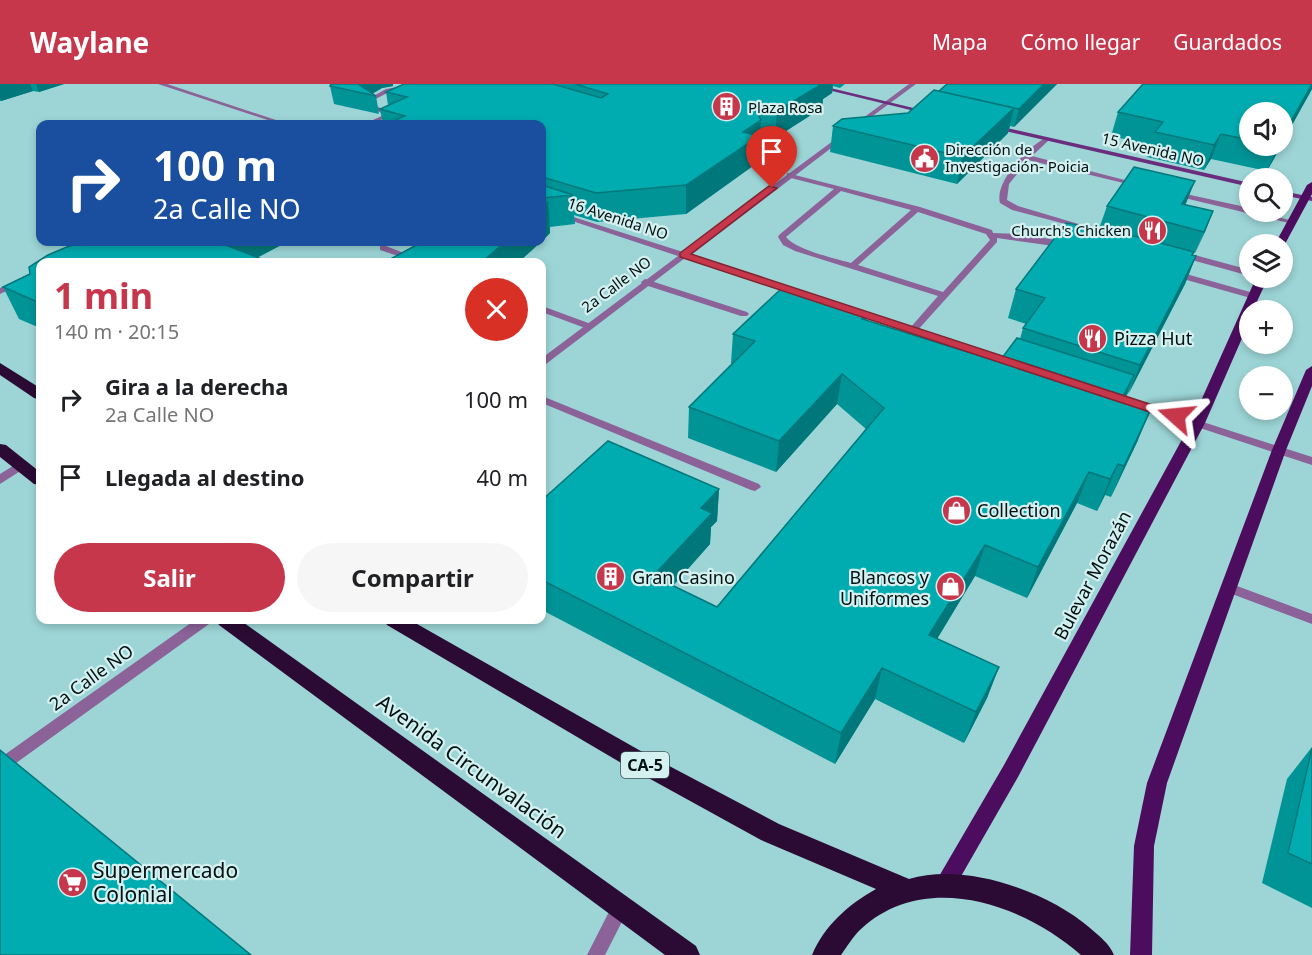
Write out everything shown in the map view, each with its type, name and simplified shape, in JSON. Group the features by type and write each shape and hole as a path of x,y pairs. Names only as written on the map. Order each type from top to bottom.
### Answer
{"highway":[{"path":"0,368 36,392"},
{"path":"1,450 36,477"},
{"name":"Avenida Circunvalación","path":"232,624 687,955"},
{"name":"CA-5","path":"401,624 632,757 770,832 906,890"},
{"path":"825,955 835,937 867,908 906,890 945,885 985,888 1038,908 1089,942 1101,955"}],"main road":[{"path":"1286,234 1309,199 1312,185"},
{"name":"Bulevar Morazán","path":"945,885 1011,771 1198,423 1258,288"},
{"path":"1142,955 1144,846 1157,783 1279,450 1312,370"}],"street":[{"path":"161,84 273,120"},
{"path":"806,84 933,113"},
{"name":"2a Calle NO","path":"546,359 645,282 913,84"},
{"path":"388,115 366,102 376,94 400,86 421,86"},
{"path":"376,120 398,111"},
{"name":"15 Avenida NO","path":"990,126 1239,183"},
{"path":"1047,139 1026,157 1003,186 1003,201 1015,208 1093,230"},
{"path":"1026,157 1153,188"},
{"path":"790,175 917,209 993,235 1020,237 1077,247"},
{"path":"840,188 782,237 786,243 798,249 944,295"},
{"path":"1165,190 1239,208"},
{"path":"1293,195 1309,199"},
{"name":"16 Avenida NO","path":"546,209 804,294"},
{"path":"852,266 917,209"},
{"path":"913,330 994,240 993,235"},
{"path":"383,248 412,258"},
{"path":"1171,251 1239,270"},
{"path":"1164,270 1254,296"},
{"path":"0,291 36,275"},
{"path":"645,282 744,314"},
{"path":"847,309 1027,367"},
{"path":"546,310 588,326"},
{"path":"1095,390 1312,461"},
{"path":"546,401 755,487"},
{"path":"0,480 21,465"},
{"path":"1229,588 1312,619"},
{"name":"2a Calle NO","path":"0,766 198,624"},
{"path":"596,955 621,906"}],"building":[{"path":"331,84 358,84 376,96 330,86"},
{"path":"404,84 553,84 601,98 608,94 575,84 822,84 777,111 753,105 761,120 743,132 759,136 686,185 596,193 546,178 546,120 396,120 405,116 380,109 407,97 386,92"},
{"path":"947,84 1044,84 1019,109 939,91"},
{"path":"1143,84 1312,84 1293,118 1293,102 1239,102 1239,138 1221,134 1214,145 1155,132 1163,122 1118,112"},
{"path":"934,90 1014,108 962,157 833,126 842,119 908,113"},
{"path":"1134,167 1195,181 1182,204 1213,211 1204,232 1107,206"},
{"path":"546,186 573,195 546,198"},
{"path":"1066,223 1134,236 1194,252 1192,255 1196,256 1140,365 1023,328 1045,298 1016,289"},
{"path":"69,246 228,246 259,258 43,258"},
{"path":"415,246 500,246 487,258 392,258"},
{"path":"36,263 36,301 3,287 30,274 29,267"},
{"path":"783,287 868,313 862,319 999,362 1017,338 1134,375 1121,400 1151,409 1124,466 1118,464 1110,479 1089,472 1038,567 985,545 929,635 999,667 976,712 882,668 841,733 546,582 546,496 608,441 719,489 701,508 712,513 653,576 717,607 884,408 842,374 779,441 689,407 755,341 733,334"},
{"path":"1312,748 1312,864 1288,853"},
{"name":"Supermercado Colonial","path":"0,750 251,955 0,955"}],"place":[{"name":"Plaza Rosa","path":"727,107"},
{"name":"Dirección de Investigación- Poicia","path":"924,158"},
{"name":"Church's Chicken","path":"1152,230"},
{"name":"Pizza Hut","path":"1093,338"},
{"name":"Collection","path":"956,510"},
{"name":"Gran Casino","path":"611,577"},
{"name":"Blancos y Uniformes","path":"950,587"},
{"name":"Supermercado Colonial","path":"72,882"}],"route":[{"path":"772,188 683,255 1176,416"}]}
